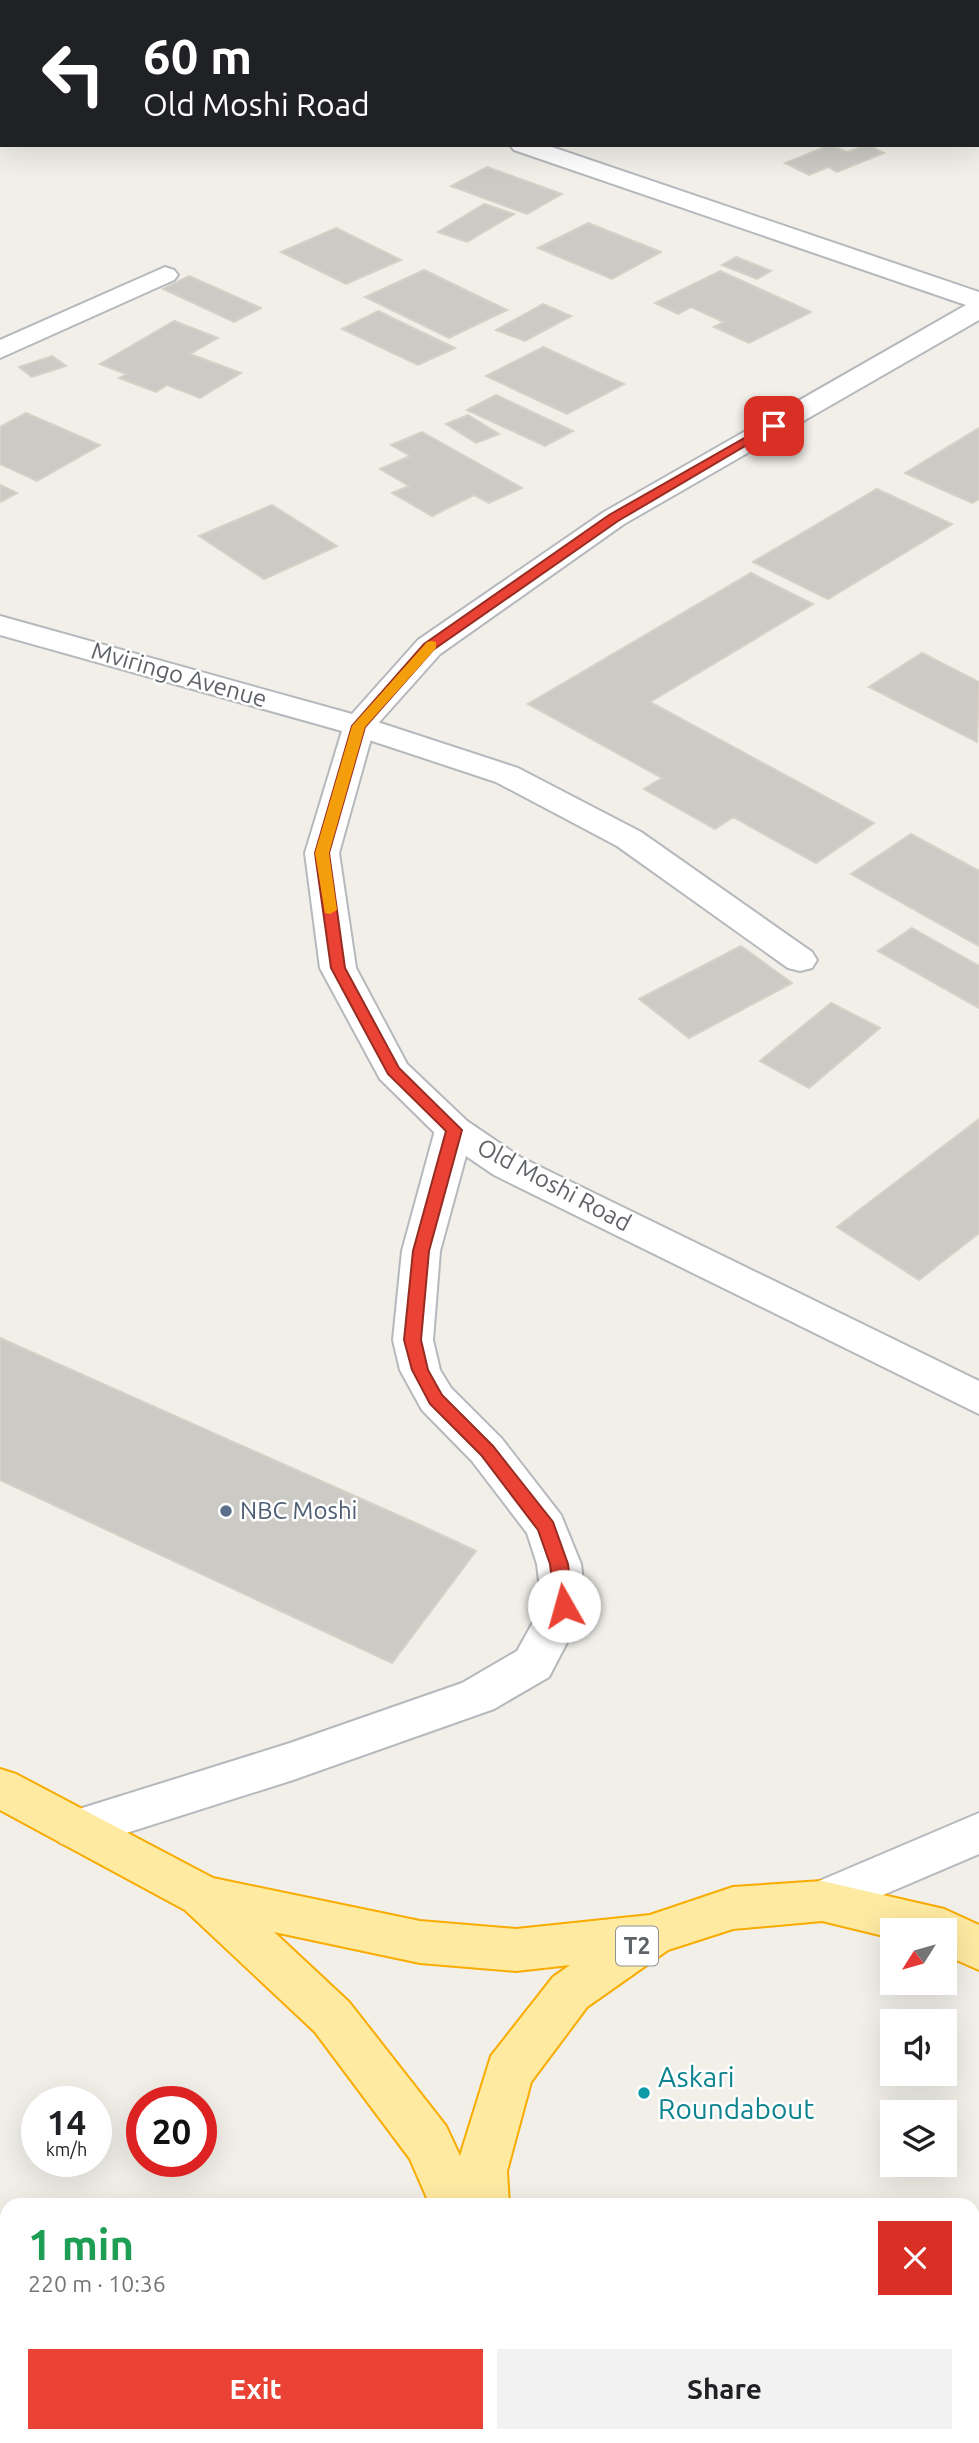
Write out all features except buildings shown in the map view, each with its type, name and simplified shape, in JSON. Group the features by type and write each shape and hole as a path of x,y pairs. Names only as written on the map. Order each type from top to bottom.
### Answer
{"highway":[{"name":"T2","path":"0,1788 202,1896 332,2017 428,2143 453,2198"},
{"name":"T2","path":"202,1896 420,1942 516,1950 652,1935 733,1908 822,1901 891,1918"},
{"name":"T2","path":"483,2198 481,2171 509,2072 570,1992 652,1935"},
{"name":"T2","path":"957,1938 979,1949"}],"street":[{"path":"536,147 979,301"},
{"path":"0,350 165,275"},
{"name":"Old Moshi Road","path":"979,309 614,518 429,647 359,726 322,853 338,968 393,1071 454,1130 508,1166 979,1399"},
{"name":"Mviringo Avenue","path":"0,625 359,726 508,775 629,839 800,960"},
{"path":"76,1829 292,1761 478,1696 533,1664 539,1653 564,1606 559,1564 546,1527 487,1450 436,1399 420,1370 412,1340 421,1251 454,1130"},
{"path":"822,1901 979,1833"}],"slow traffic":[{"path":"330,910 322,853 359,726 431,645"}],"place":[{"name":"NBC Moshi","path":"226,1511"},
{"name":"Askari Roundabout","path":"644,2093"}],"route":[{"path":"564,1606 559,1564 546,1527 487,1450 436,1399 420,1370 412,1340 421,1251 454,1130 393,1071 338,968 322,853 359,726 429,647 614,518 774,426"}]}
